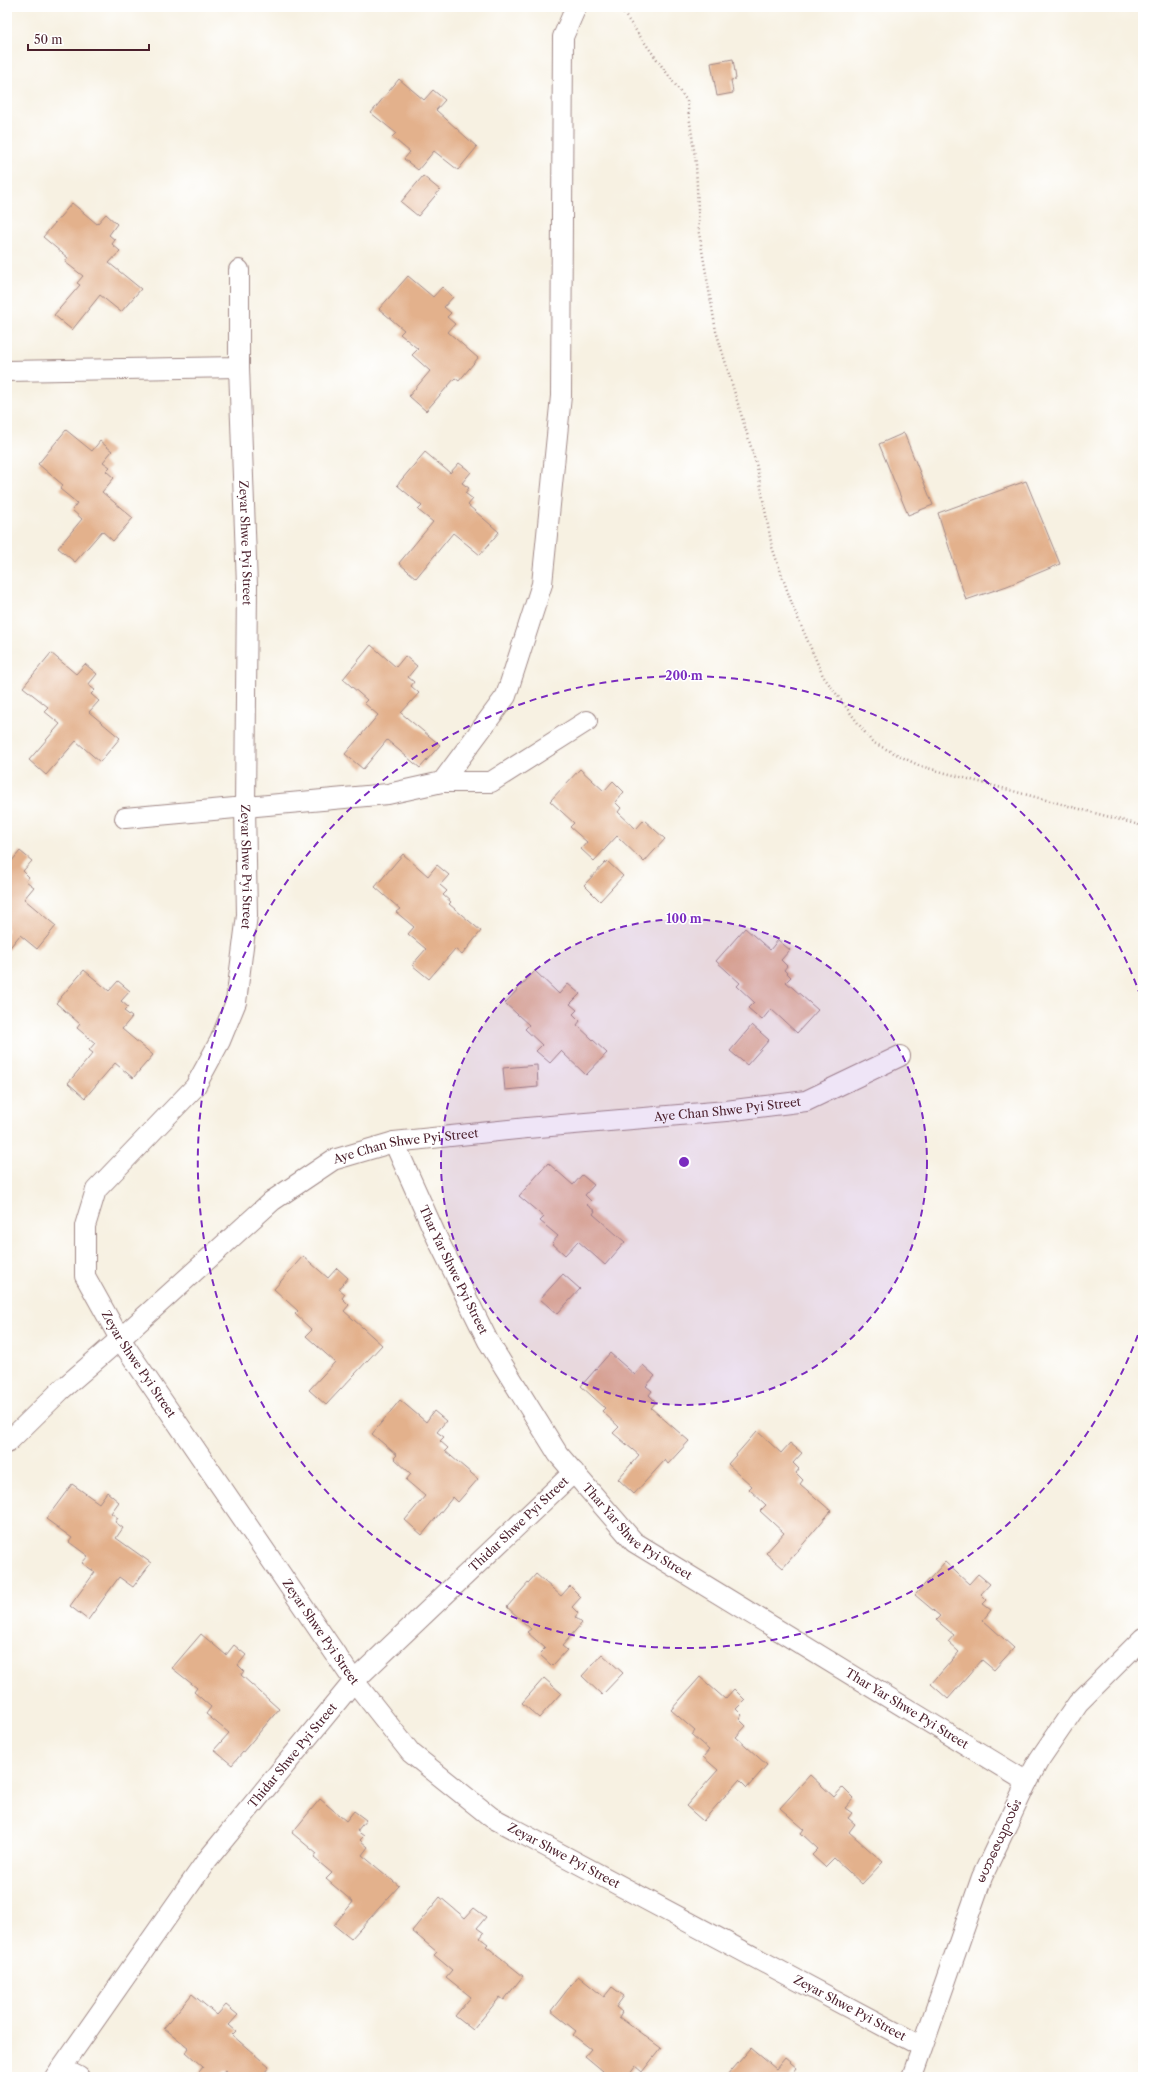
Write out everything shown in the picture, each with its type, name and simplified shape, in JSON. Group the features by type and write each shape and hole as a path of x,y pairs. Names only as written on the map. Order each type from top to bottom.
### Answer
{"street":[{"path":"442,782 506,696 542,584 561,396 563,37 576,7"},
{"name":"Zeyar Shwe Pyi Street","path":"239,270 239,367 248,586 245,807 247,915 236,1002 220,1040 195,1087 96,1190 85,1226 85,1276 120,1339 354,1681 411,1753 491,1817 921,2046"},
{"path":"7,371 239,367"},
{"path":"125,818 388,794 442,782 490,782 586,721"},
{"name":"Aye Chan Shwe Pyi Street","path":"7,1442 60,1390 120,1339 272,1201 333,1160 394,1142 527,1128 726,1111 806,1101 900,1056"},
{"name":"Thar Yar Shwe Pyi Street","path":"394,1142 437,1238 488,1341 558,1454 634,1542 1027,1782"},
{"name":"Thidar Shwe Pyi Street","path":"58,2072 207,1860 354,1681 574,1472"},
{"name":"မဟာဇေယျာလမ်း","path":"912,2077 921,2046 982,1877 1027,1782 1039,1760 1078,1703 1143,1638"},
{"path":"58,2072 79,2077"}],"path":[{"path":"618,7 687,101 696,164 699,233 716,331 756,467 772,548 793,607 823,676 872,742 920,766 1143,826"}],"building":[{"path":"733,59 736,79 731,80 733,93 717,96 711,63"},
{"path":"399,79 424,100 433,90 445,100 436,110 477,147 458,170 434,151 418,170 404,159 410,152 392,137 396,133 371,113"},
{"path":"423,176 440,190 418,216 401,202"},
{"path":"72,203 97,224 106,214 117,224 109,235 115,240 112,244 120,251 109,263 141,289 121,312 100,295 72,330 54,315 80,285 77,283 83,276 65,262 68,258 43,237"},
{"path":"408,276 433,297 442,287 453,297 444,307 451,313 447,317 455,324 448,332 478,358 459,381 455,378 426,411 409,396 430,371 412,355 418,349 400,334 404,330 379,309"},
{"path":"66,430 92,451 100,441 112,451 103,462 110,467 106,471 114,478 102,492 133,518 113,541 102,531 75,562 58,548 82,519 72,510 77,503 60,489 63,485 38,464"},
{"path":"904,433 933,505 908,515 879,444"},
{"path":"425,452 450,473 459,463 471,472 462,483 469,488 465,493 473,499 468,505 499,532 480,555 453,533 416,578 399,563 433,522 418,510 422,506 397,485"},
{"path":"1026,481 1060,564 1007,586 966,600 938,513"},
{"path":"371,645 396,667 405,656 417,666 408,677 414,682 411,686 419,693 401,713 440,745 420,768 387,740 363,769 345,754 378,715 364,703 367,700 343,679"},
{"path":"51,653 76,674 85,664 97,674 88,685 95,690 91,694 99,701 89,712 120,738 100,762 76,741 46,775 29,760 60,724 44,711 48,707 23,687"},
{"path":"580,769 604,791 613,781 624,792 615,802 621,808 618,812 636,829 644,820 665,839 644,862 617,836 594,861 581,849 587,842 570,827 574,823 550,801"},
{"path":"20,851 32,861 23,871 29,877 26,881 34,887 24,899 56,926 37,949 20,935 7,951 7,867"},
{"path":"403,854 428,876 437,865 449,875 440,885 447,891 443,895 451,902 449,904 481,931 462,955 455,949 429,979 412,965 426,949 408,934 414,927 396,912 400,909 375,887"},
{"path":"607,861 623,876 600,901 584,885"},
{"path":"745,928 770,950 778,940 790,950 781,960 787,966 784,970 791,977 786,982 818,1010 797,1033 771,1009 762,1020 748,1008 754,1002 737,986 740,983 716,961"},
{"path":"84,970 109,991 118,981 130,991 121,1001 128,1007 124,1011 132,1017 122,1029 153,1055 133,1078 115,1063 85,1098 68,1083 93,1053 89,1050 95,1043 77,1028 80,1024 56,1003"},
{"path":"535,971 559,994 568,984 580,994 570,1004 577,1010 573,1014 580,1021 577,1025 607,1053 586,1075 561,1051 550,1063 536,1051 542,1045 525,1029 529,1025 505,1003"},
{"path":"752,1025 769,1040 747,1065 730,1051"},
{"path":"537,1065 538,1087 505,1090 503,1068"},
{"path":"548,1163 573,1185 582,1175 594,1185 585,1195 591,1201 587,1205 595,1211 593,1214 625,1242 605,1265 578,1241 565,1255 552,1243 558,1236 540,1221 544,1217 519,1196"},
{"path":"303,1256 328,1278 337,1268 348,1278 339,1289 345,1294 342,1298 349,1305 344,1311 382,1345 326,1405 309,1390 335,1362 306,1336 312,1330 295,1314 298,1311 274,1289"},
{"path":"563,1274 580,1289 557,1314 540,1299"},
{"path":"610,1353 635,1375 643,1365 655,1376 646,1386 652,1391 649,1395 656,1402 651,1408 689,1441 668,1464 665,1460 634,1494 618,1479 639,1455 613,1433 619,1427 602,1411 605,1408 581,1386"},
{"path":"400,1400 426,1422 434,1411 446,1421 437,1432 444,1437 440,1441 448,1448 445,1451 478,1479 458,1502 453,1497 422,1535 405,1520 425,1496 406,1480 411,1474 394,1458 397,1455 372,1434"},
{"path":"757,1431 781,1453 790,1443 802,1453 793,1463 799,1469 796,1473 803,1480 800,1484 831,1511 783,1568 766,1553 784,1533 760,1511 766,1505 749,1489 752,1486 728,1464"},
{"path":"72,1484 99,1503 107,1492 119,1502 111,1513 118,1518 115,1522 123,1528 116,1538 151,1563 133,1587 119,1577 88,1620 70,1606 95,1572 82,1563 88,1556 69,1542 72,1538 46,1519"},
{"path":"945,1562 969,1584 978,1574 990,1584 981,1594 987,1600 983,1604 991,1610 983,1620 1014,1648 994,1670 982,1660 948,1699 931,1684 959,1652 948,1642 954,1635 936,1620 940,1616 915,1595"},
{"path":"536,1574 561,1596 570,1586 581,1597 572,1607 578,1613 575,1617 582,1623 562,1646 567,1650 552,1666 539,1654 545,1648 527,1632 531,1629 507,1607"},
{"path":"201,1634 226,1655 234,1645 246,1655 238,1665 244,1671 241,1675 279,1709 232,1765 214,1750 229,1733 206,1714 211,1707 194,1692 197,1688 172,1668"},
{"path":"602,1654 623,1673 602,1695 582,1676"},
{"path":"700,1677 725,1699 734,1689 745,1700 736,1709 742,1715 739,1719 746,1726 736,1737 767,1765 747,1788 739,1780 703,1821 686,1806 718,1770 703,1757 709,1750 692,1735 695,1731 671,1710"},
{"path":"544,1678 561,1693 539,1718 522,1703"},
{"path":"810,1775 834,1797 843,1787 854,1798 845,1808 852,1813 848,1818 855,1824 849,1832 883,1862 862,1884 834,1858 825,1867 812,1855 818,1849 801,1833 804,1829 780,1808"},
{"path":"320,1799 346,1821 354,1811 366,1820 357,1831 364,1836 360,1840 368,1847 362,1855 399,1886 351,1939 334,1925 353,1902 326,1879 332,1873 314,1858 317,1854 292,1833"},
{"path":"440,1897 465,1918 474,1908 486,1917 477,1928 484,1933 480,1938 488,1944 486,1946 523,1976 504,2000 500,1997 473,2030 455,2016 471,1997 446,1977 452,1970 434,1955 437,1952 412,1931"},
{"path":"578,1976 604,1997 612,1987 624,1996 616,2007 622,2012 619,2017 661,2048 642,2072 635,2066 627,2077 598,2077 603,2071 585,2056 591,2049 573,2035 576,2031 551,2011"},
{"path":"192,1994 217,2015 226,2005 238,2015 229,2025 236,2031 232,2035 269,2067 261,2077 233,2077 225,2070 218,2077 195,2077 203,2067 186,2052 189,2048 164,2028"},
{"path":"751,2048 776,2069 785,2058 797,2068 790,2077 726,2077"}]}
